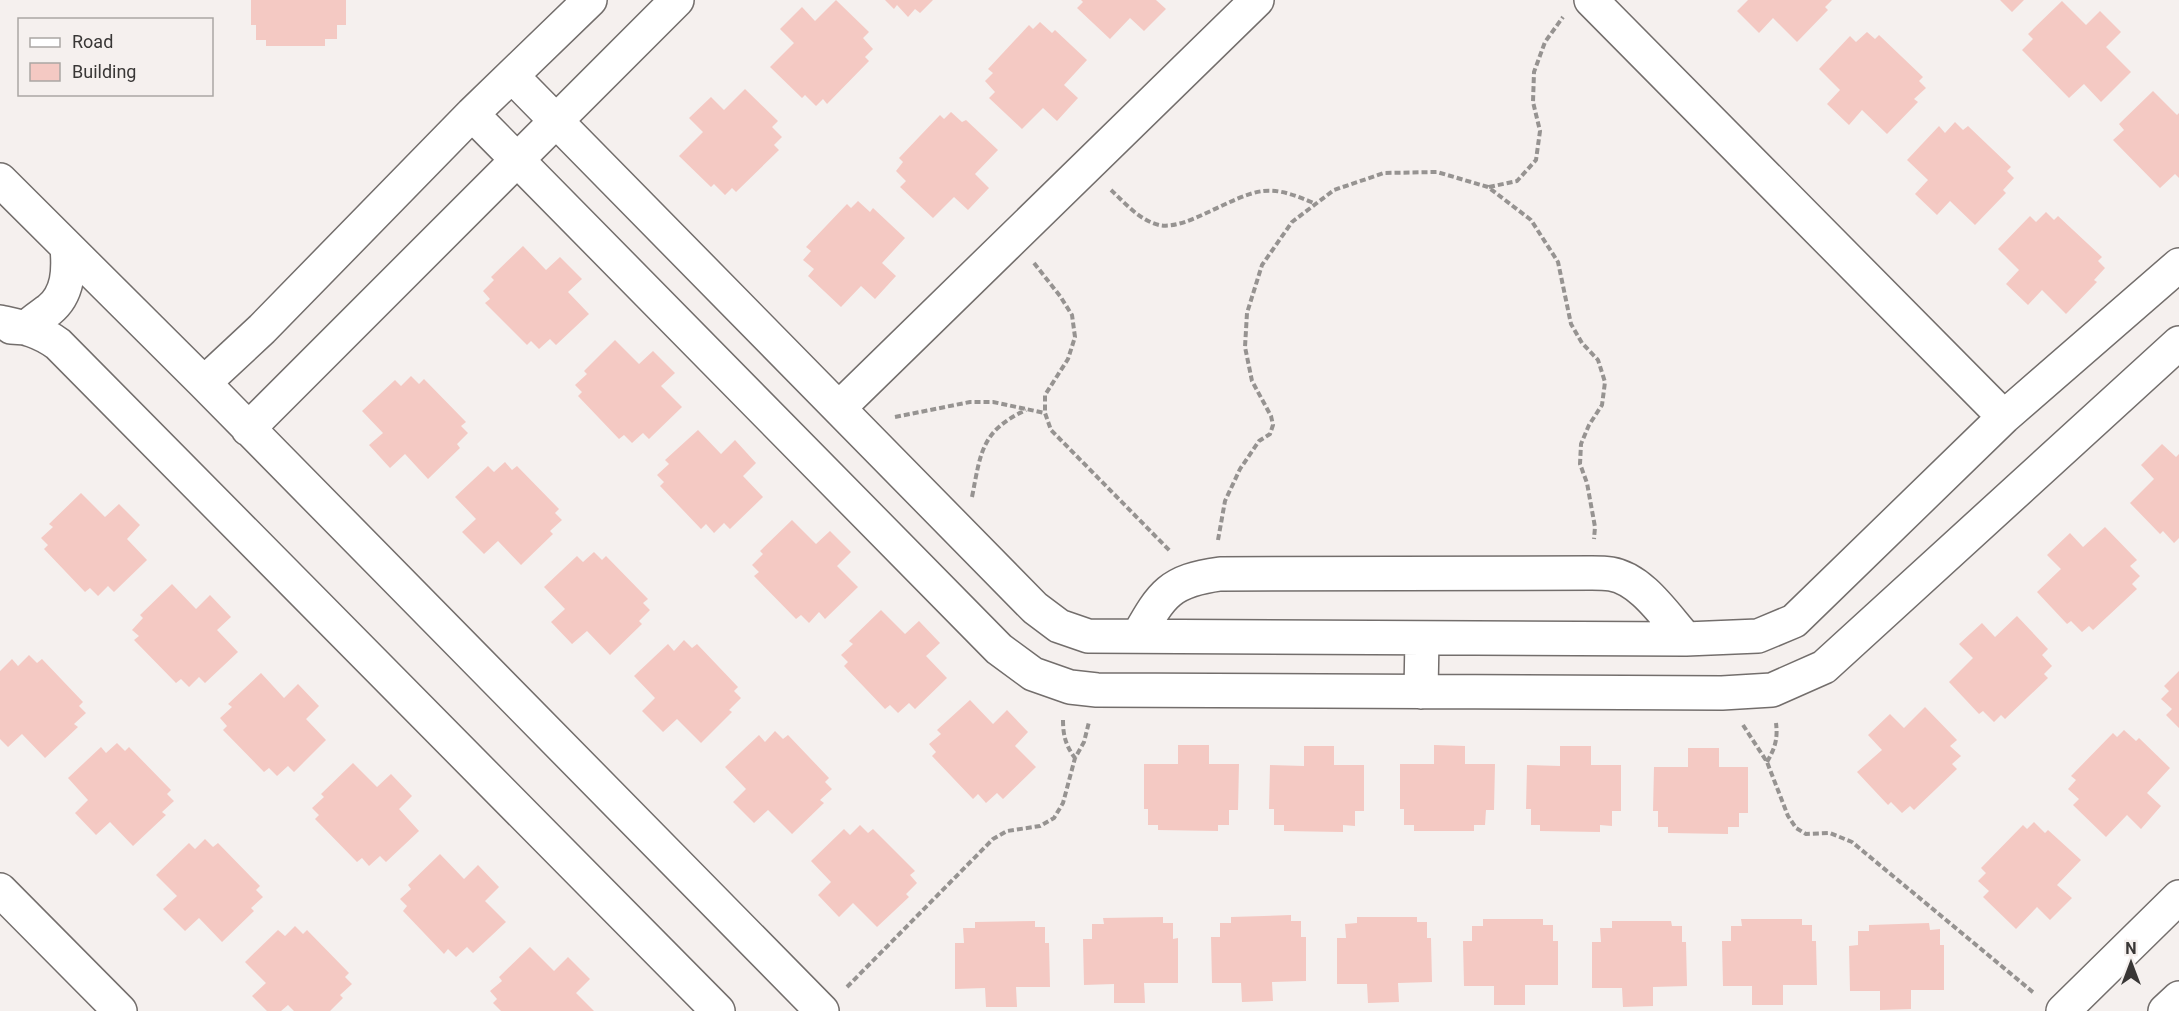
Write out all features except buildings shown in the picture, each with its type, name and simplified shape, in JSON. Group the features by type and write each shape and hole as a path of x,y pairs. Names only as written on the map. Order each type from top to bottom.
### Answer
{"street":[{"path":"204,382 262,329 472,114 590,0"},
{"path":"248,429 676,0"},
{"path":"847,417 1014,238 1257,0"},
{"path":"1581,6 2004,417"},
{"path":"512,76 1035,608 1059,626 1088,636 1686,639 1758,636 1794,621 2004,417 2179,265"},
{"path":"472,114 518,158 999,649 1034,674 1070,687 1097,690 1420,692 1722,693 1772,690 1824,667 2179,343"},
{"path":"4,188 204,382 248,429 831,1003"},
{"path":"9,326 52,308 64,290 69,269 67,247"},
{"path":"9,326 44,334 58,344 718,1011"},
{"path":"1138,636 1157,602 1175,587 1208,575 1592,573 1613,574 1632,582 1686,639"},
{"path":"1420,692 1422,638"},
{"path":"0,890 120,1011"},
{"path":"2050,1004 2179,897"},
{"path":"2165,1011 2179,998"}],"path":[{"path":"1488,187 1517,181 1536,160 1540,131 1533,102 1534,72 1545,42 1564,17 1581,6"},
{"path":"1086,168 1143,219 1161,225 1179,225 1238,197 1264,191 1291,193 1317,204"},
{"path":"1014,238 1060,296 1072,315 1075,337 1068,358 1045,394 1045,413 1051,430 1208,575 1225,501 1240,469 1259,441 1270,434 1273,425 1271,416 1252,381 1245,347 1247,313 1262,265 1292,222 1334,190 1384,173 1437,172 1488,187 1530,220 1558,262 1571,324 1582,343 1598,360 1605,382 1602,405 1589,425 1581,444 1580,464 1587,483 1595,527 1592,573"},
{"path":"847,417 970,402 993,402 1045,413"},
{"path":"964,536 980,457 990,436 1006,419 1027,409"},
{"path":"831,1003 993,839 1007,831 1040,826 1054,818 1063,803 1075,758 1084,742 1097,690"},
{"path":"1722,693 1767,762 1788,816 1796,828 1806,834 1830,833 1842,836 1852,842 2050,1004"}]}
